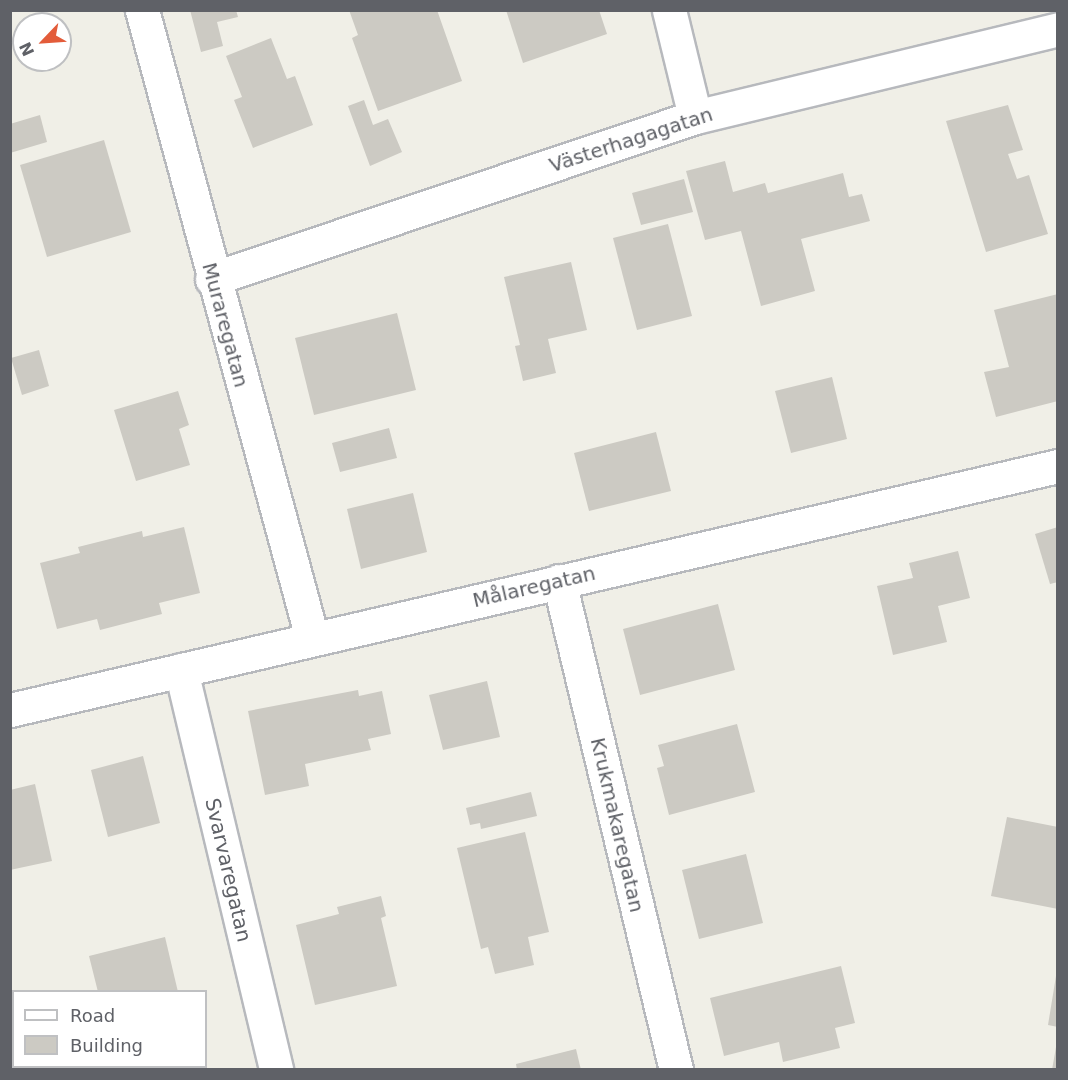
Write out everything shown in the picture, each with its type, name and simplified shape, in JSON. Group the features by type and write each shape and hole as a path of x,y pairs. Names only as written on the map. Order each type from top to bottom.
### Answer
{"street":[{"name":"Muraregatan","path":"142,10 212,279 312,638"},
{"path":"669,10 695,117"},
{"name":"Västerhagagatan","path":"212,279 695,117 1058,28"},
{"name":"Målaregatan","path":"10,710 1058,466"},
{"name":"Krukmakaregatan","path":"559,581 676,1070"},
{"name":"Svarvaregatan","path":"180,670 276,1070"}],"building":[{"path":"190,10 236,10 238,17 217,22 223,46 201,52"},
{"path":"349,10 437,10 462,81 378,111 352,38 358,35"},
{"path":"506,10 599,10 607,34 523,63"},
{"path":"271,38 287,79 295,76 313,125 253,148 234,100 242,97 226,56"},
{"path":"364,100 373,125 388,119 402,152 370,166 348,106"},
{"path":"1008,105 1023,150 1008,154 1017,179 1029,175 1048,234 986,252 946,121"},
{"path":"40,115 47,142 10,153 10,124"},
{"path":"104,140 131,232 47,257 20,165"},
{"path":"725,161 733,192 765,183 768,193 843,173 849,197 862,194 870,221 801,239 815,291 761,306 741,231 705,240 686,171"},
{"path":"684,179 693,212 641,225 632,193"},
{"path":"668,224 692,316 637,330 613,238"},
{"path":"571,262 587,330 548,339 556,373 523,381 515,346 520,345 504,277"},
{"path":"1058,294 1058,401 996,417 984,372 1009,367 994,310"},
{"path":"397,313 416,390 314,415 295,338"},
{"path":"39,350 49,386 22,395 11,358"},
{"path":"832,377 847,439 791,453 775,391"},
{"path":"178,391 189,425 179,429 190,465 136,481 114,410"},
{"path":"389,428 397,458 340,472 332,443"},
{"path":"656,432 671,491 589,511 574,453"},
{"path":"413,493 427,552 361,569 347,509"},
{"path":"184,527 200,593 159,603 162,614 100,630 97,619 57,629 40,563 80,553 78,547 142,531 143,537"},
{"path":"1058,527 1058,582 1050,584 1035,534"},
{"path":"958,551 970,598 938,606 947,642 893,655 877,586 913,578 909,563"},
{"path":"718,604 735,670 640,695 623,629"},
{"path":"487,681 500,737 443,750 429,695"},
{"path":"358,690 359,696 382,691 391,734 368,739 371,750 305,764 309,786 265,795 248,711"},
{"path":"737,724 755,792 669,815 657,768 664,766 658,745"},
{"path":"143,756 160,823 108,837 91,770"},
{"path":"35,784 52,861 10,870 10,790"},
{"path":"531,792 537,816 481,829 480,823 470,825 466,808"},
{"path":"1007,817 1058,827 1058,909 991,896"},
{"path":"525,832 549,932 528,937 534,965 495,974 488,947 481,949 457,848"},
{"path":"746,854 763,923 699,939 682,870"},
{"path":"381,896 386,916 381,918 397,986 315,1005 296,925 339,914 337,907"},
{"path":"165,937 178,990 98,990 89,956"},
{"path":"841,966 855,1023 835,1028 840,1048 783,1062 779,1042 724,1056 710,998"},
{"path":"1056,976 1058,976 1058,1027 1048,1025"},
{"path":"1056,1047 1058,1070 1052,1070"},
{"path":"576,1049 581,1070 517,1070 516,1064"}]}
